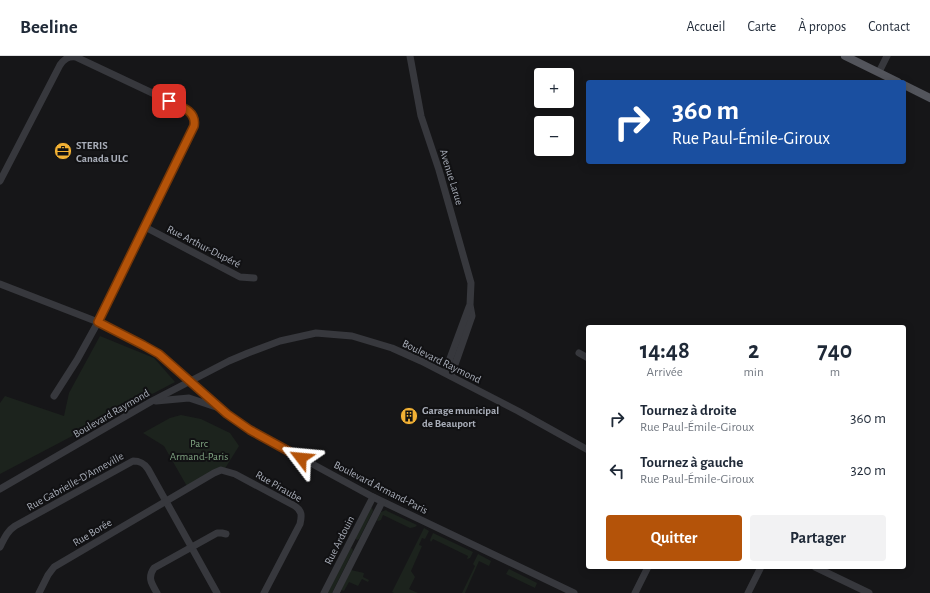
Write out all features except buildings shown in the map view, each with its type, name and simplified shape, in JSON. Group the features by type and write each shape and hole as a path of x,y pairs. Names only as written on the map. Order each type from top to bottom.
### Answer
{"main road":[{"path":"845,56 894,80"},
{"path":"906,86 930,98"}],"street":[{"name":"Avenue Larue","path":"410,56 421,116 439,170 471,283 470,305 472,316 448,374"},
{"path":"879,72 887,56"},
{"path":"0,181 60,64 67,57 76,57 182,107 189,111 194,117 194,126 98,322 77,360 54,396"},
{"name":"Rue Arthur-Dupéré","path":"145,228 240,277 254,278"},
{"name":"Boulevard Armand-Paris","path":"0,284 98,322 143,345 159,354 221,409 250,430 382,502 574,593"},
{"name":"Boulevard Raymond","path":"0,489 190,381 248,353 280,341 316,333 352,336 392,348 448,374 586,449"},
{"path":"579,353 586,357"},
{"path":"152,402 189,398 221,409"},
{"name":"Rue Gabrielle-D'Anneville","path":"0,547 10,529 133,461 138,461 145,465 217,593"},
{"name":"Rue Piraube","path":"166,501 214,472 221,470 235,474 295,506 301,512 302,517 300,524 264,593"},
{"name":"Rue Ardouin","path":"324,593 373,497"},
{"name":"Rue Borée","path":"39,593 48,575 54,568 166,501"},
{"name":"Rue Ardouin","path":"336,593 382,502"},
{"path":"158,593 152,584 150,576 154,568 217,533 226,534"},
{"path":"635,593 647,569"},
{"path":"748,593 760,569"},
{"path":"819,569 869,593"}],"green space":[{"path":"100,336 154,358 175,382 0,474 0,403 5,396 64,416 69,393"},
{"name":"Parc Armand-Paris","path":"181,415 201,419 230,433 239,446 224,470 188,488 164,446 143,433 170,418"},
{"path":"371,508 373,511 359,539 357,540 355,538"},
{"path":"386,510 417,525 410,528 383,515 381,520 378,521 377,520 381,512"},
{"path":"424,528 429,531 425,539 422,538 419,545 422,546 411,571 415,577 409,589 418,593 394,593 392,592"},
{"path":"433,533 473,552 470,558 467,559 468,556 433,539 431,542 430,540"},
{"path":"352,548 353,551 332,593 327,593 350,549"},
{"path":"478,554 491,561 489,566 479,561 465,593 462,593 475,566 473,564"},
{"path":"509,569 537,583 535,588 506,574"},
{"path":"351,570 364,573 363,577 369,580 368,582 362,579 358,586 349,582 344,591 341,590"}],"place":[{"name":"STERIS Canada ULC","path":"63,151"},
{"name":"Garage municipal de Beauport","path":"409,416"}],"route":[{"path":"169,101 189,111 194,117 194,126 98,322 159,354 227,414 250,430 301,458"}]}
